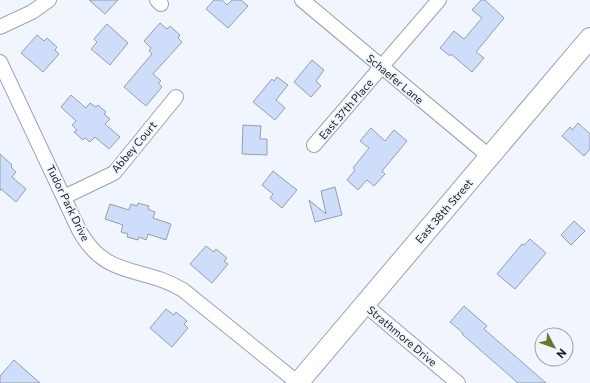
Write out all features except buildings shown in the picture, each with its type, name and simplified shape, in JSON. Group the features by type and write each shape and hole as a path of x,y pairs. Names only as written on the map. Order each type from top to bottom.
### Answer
{"main road":[{"name":"East 38th Street","path":"298,383 590,38"}],"street":[{"path":"0,27 32,12 49,0"},
{"name":"Schaefer Lane","path":"302,0 382,68 490,156"},
{"name":"East 37th Place","path":"314,145 382,68 439,0"},
{"name":"Tudor Park Drive","path":"0,62 82,236 98,255 120,268 161,279 183,290 298,383"},
{"name":"Abbey Court","path":"64,197 114,173 176,97"},
{"name":"Strathmore Drive","path":"364,304 458,383"}]}
